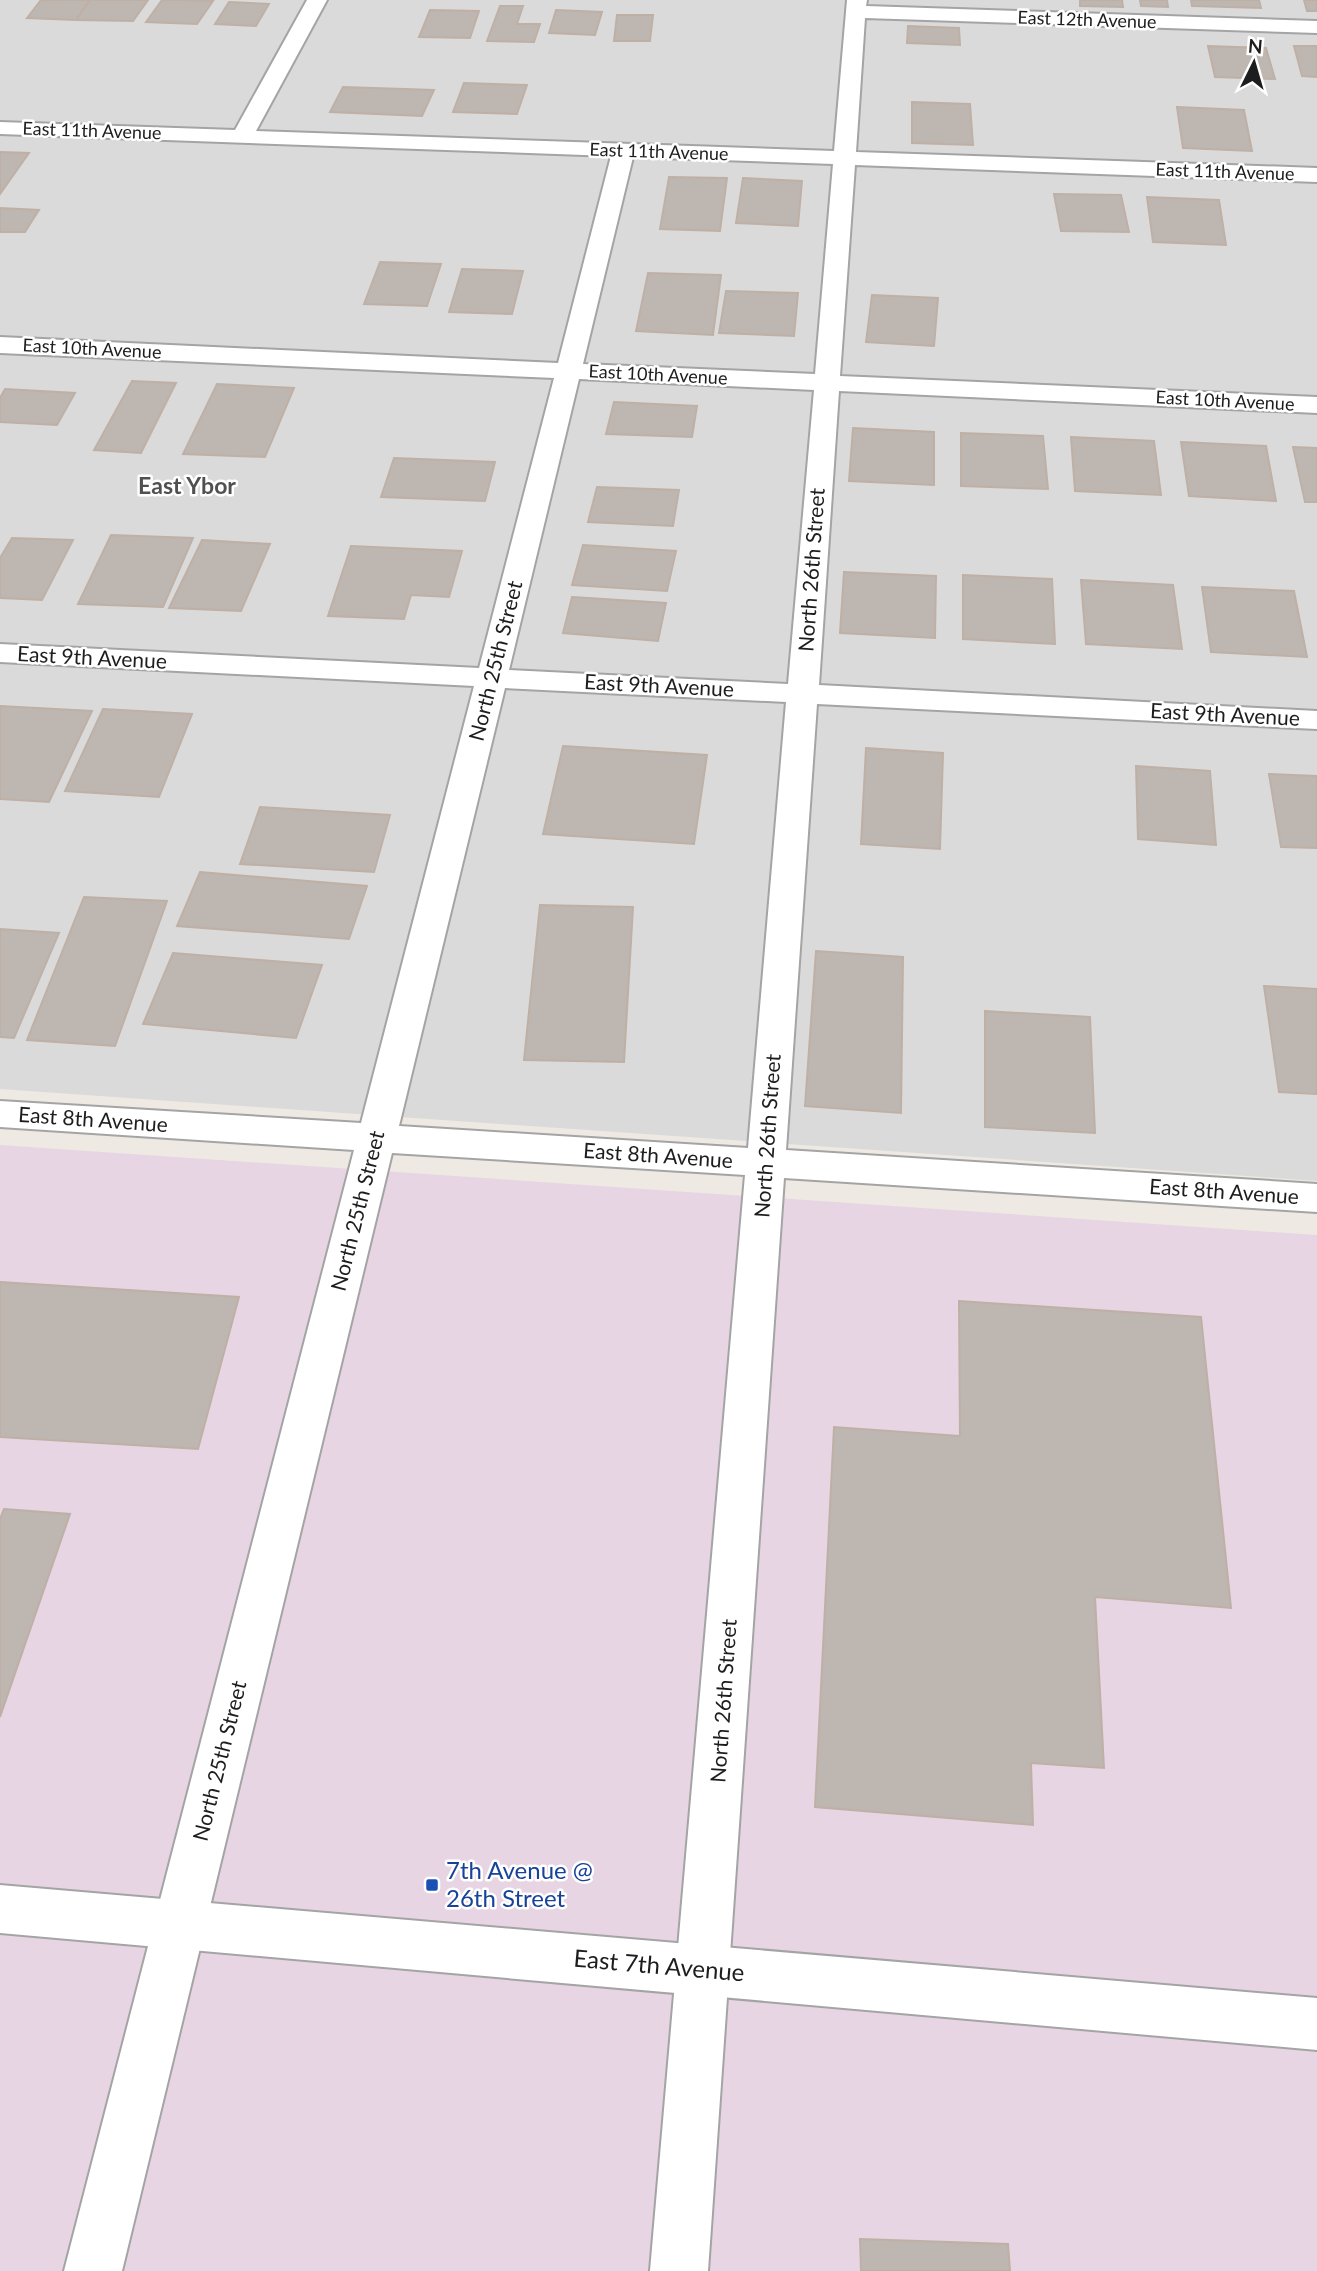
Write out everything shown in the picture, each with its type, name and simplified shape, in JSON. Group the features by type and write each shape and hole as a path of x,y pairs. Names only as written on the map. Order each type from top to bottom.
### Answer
{"street":[{"path":"242,137 317,0"},
{"name":"East 12th Avenue","path":"857,6 1317,27"},
{"name":"North 26th Street","path":"678,2271 857,6"},
{"name":"East 11th Avenue","path":"0,128 1317,175"},
{"name":"North 25th Street","path":"93,2271 624,150"},
{"name":"East 10th Avenue","path":"0,345 1317,405"},
{"name":"East 9th Avenue","path":"0,653 1317,720"},
{"name":"East 8th Avenue","path":"0,1114 1317,1198"},
{"name":"East 7th Avenue","path":"0,1909 1317,2024"}],"shaded area":[{"path":"0,0 1317,0 1317,1181 0,1089"},
{"path":"0,1145 1317,1235 1317,2271 0,2271"}],"building":[{"path":"41,0 90,0 76,20 27,18"},
{"path":"90,0 148,0 133,21 76,20"},
{"path":"162,0 213,1 197,24 146,22"},
{"path":"1080,0 1122,0 1123,7 1080,6"},
{"path":"1140,0 1167,0 1168,7 1141,6"},
{"path":"1191,0 1259,0 1261,8 1192,6"},
{"path":"1304,0 1317,0 1317,11 1307,11"},
{"path":"229,2 269,4 256,26 215,24"},
{"path":"500,6 523,6 517,24 540,24 534,42 487,41"},
{"path":"430,10 479,11 470,38 419,37"},
{"path":"556,10 602,12 595,35 549,33"},
{"path":"617,15 653,15 650,41 614,41"},
{"path":"908,26 959,28 960,45 907,43"},
{"path":"1208,46 1266,48 1275,79 1215,77"},
{"path":"1294,46 1317,46 1317,77 1302,76"},
{"path":"464,83 527,85 517,114 453,112"},
{"path":"343,87 434,90 422,116 330,112"},
{"path":"912,102 970,104 973,145 912,143"},
{"path":"1177,107 1244,110 1252,151 1183,148"},
{"path":"0,152 29,153 0,194"},
{"path":"669,177 727,178 720,231 660,229"},
{"path":"743,178 802,181 798,226 736,223"},
{"path":"1054,194 1121,195 1129,232 1061,231"},
{"path":"1147,197 1219,200 1226,245 1153,242"},
{"path":"0,208 39,210 25,232 0,232"},
{"path":"380,262 441,264 427,306 364,304"},
{"path":"462,269 523,271 512,314 449,312"},
{"path":"648,273 721,275 713,335 636,331"},
{"path":"726,291 798,293 794,336 719,333"},
{"path":"872,295 938,298 934,346 866,342"},
{"path":"132,381 176,383 141,453 94,450"},
{"path":"217,384 294,388 265,457 183,454"},
{"path":"5,389 75,393 57,425 0,422 0,398"},
{"path":"614,402 697,406 692,437 606,434"},
{"path":"853,428 934,432 934,485 849,481"},
{"path":"961,433 1043,436 1048,489 961,486"},
{"path":"1071,437 1154,441 1161,495 1075,491"},
{"path":"1181,442 1266,446 1276,501 1189,496"},
{"path":"1293,447 1317,448 1317,502 1305,502"},
{"path":"394,458 495,462 485,501 381,497"},
{"path":"597,487 679,490 673,526 588,522"},
{"path":"111,535 193,538 163,607 78,604"},
{"path":"12,538 73,540 42,600 0,598 0,558"},
{"path":"202,540 270,544 241,611 169,608"},
{"path":"583,545 676,551 667,591 572,585"},
{"path":"351,546 462,551 449,597 411,595 404,619 328,616"},
{"path":"844,572 936,576 935,638 840,633"},
{"path":"963,575 1052,579 1055,644 963,639"},
{"path":"1081,580 1173,585 1182,649 1086,644"},
{"path":"1202,587 1294,591 1307,657 1211,652"},
{"path":"572,597 666,603 658,641 563,633"},
{"path":"0,706 92,711 49,802 0,799"},
{"path":"103,709 192,714 159,797 65,791"},
{"path":"563,746 707,755 694,844 543,834"},
{"path":"866,748 943,753 940,849 861,844"},
{"path":"1136,766 1210,771 1216,845 1138,839"},
{"path":"1269,774 1317,776 1317,848 1281,847"},
{"path":"260,807 390,815 374,872 240,864"},
{"path":"200,872 367,886 349,939 177,926"},
{"path":"84,897 167,901 115,1046 27,1040"},
{"path":"540,905 633,907 624,1062 524,1060"},
{"path":"0,929 59,933 14,1038 0,1037"},
{"path":"816,951 903,957 901,1113 805,1106"},
{"path":"173,953 322,965 296,1038 143,1024"},
{"path":"1264,986 1317,989 1317,1094 1279,1092"},
{"path":"985,1011 1090,1017 1095,1133 985,1127"},
{"path":"0,1282 239,1297 198,1449 0,1437"},
{"path":"959,1301 1201,1317 1231,1608 1095,1597 1104,1768 1031,1763 1033,1825 815,1807 834,1427 960,1436"},
{"path":"4,1509 70,1514 0,1717 0,1519"},
{"path":"860,2239 1008,2244 1010,2271 861,2271"}],"place":[{"name":"7th Avenue @ 26th Street","path":"432,1885"}],"district":[{"name":"East Ybor","path":"187,486"}]}
